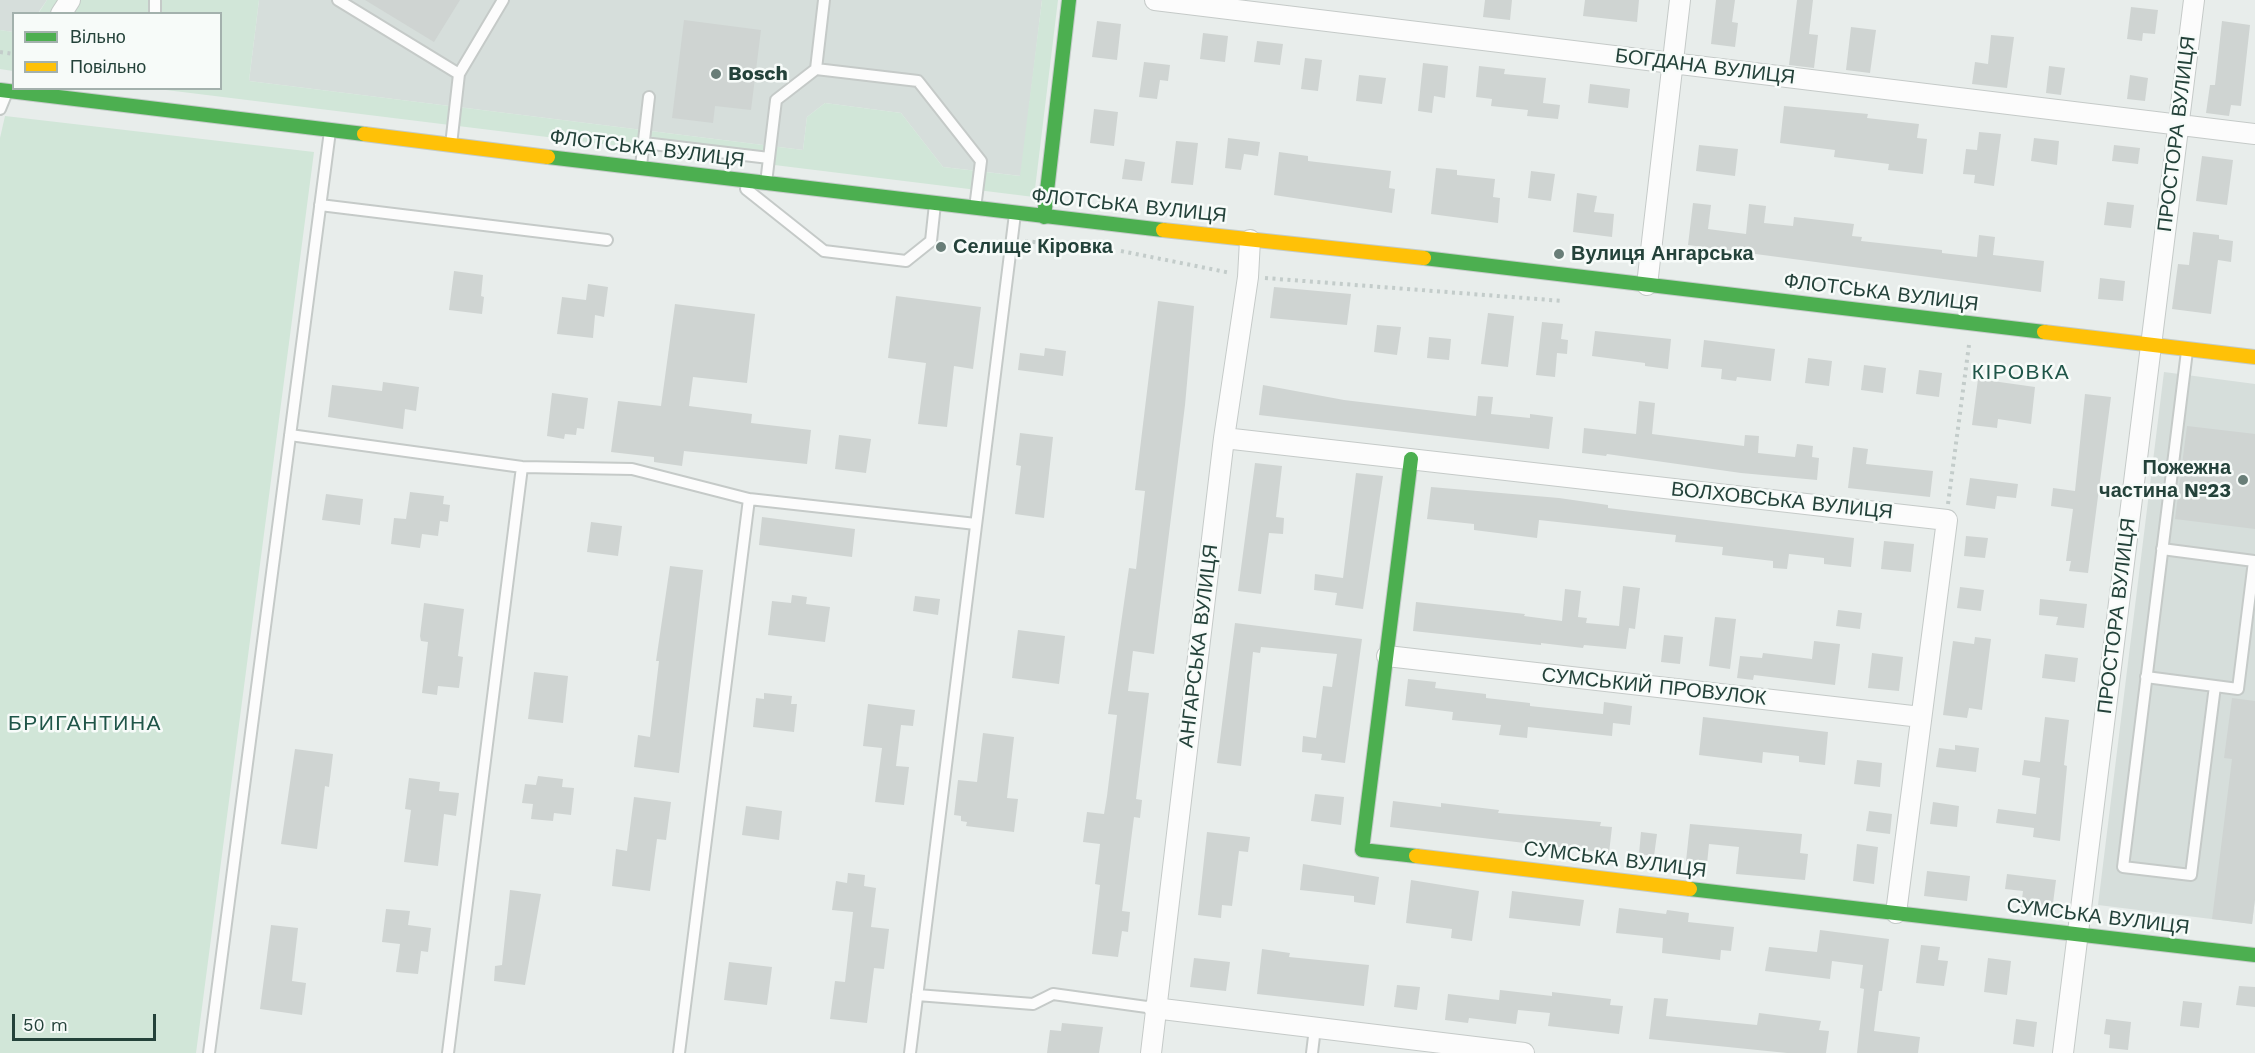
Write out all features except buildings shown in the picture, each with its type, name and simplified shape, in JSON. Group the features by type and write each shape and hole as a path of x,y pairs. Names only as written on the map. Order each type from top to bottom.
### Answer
{"street":[{"path":"1044,217 1069,0"},
{"name":"БОГДАНА ВУЛИЦЯ","path":"1155,0 2255,134"},
{"path":"1647,285 1680,0"},
{"name":"ПРОСТОРА ВУЛИЦЯ","path":"2063,1053 2194,0"},
{"name":"ФЛОТСЬКА ВУЛИЦЯ","path":"5,93 154,104 330,130 936,204 2255,357"},
{"name":"АНГАРСЬКА ВУЛИЦЯ","path":"1151,1053 1154,1008 1224,438 1248,277 1250,240"},
{"name":"ВОЛХОВСЬКА ВУЛИЦЯ","path":"1224,438 1947,520"},
{"name":"СУМСЬКА ВУЛИЦЯ","path":"1411,459 1362,850 2255,955"},
{"path":"1896,913 1947,520"},
{"name":"СУМСЬКИЙ ПРОВУЛОК","path":"1387,656 1921,717"},
{"path":"1154,1008 1315,1028 1412,1046 1514,1052"}],"lane":[{"path":"338,0 459,74"},
{"path":"451,145 459,74 504,0"},
{"path":"816,69 824,0"},
{"path":"766,183 776,100 816,69 918,81 981,161 975,208"},
{"path":"641,168 649,98"},
{"path":"209,1053 330,130"},
{"path":"644,143 769,158"},
{"path":"734,179 824,252 906,261 931,241 936,204"},
{"path":"320,206 607,240"},
{"path":"910,1053 1015,213"},
{"path":"2187,349 2123,867 2191,875 2215,686"},
{"path":"290,435 522,467 632,469 749,499 976,524"},
{"path":"448,1053 522,467"},
{"path":"679,1053 749,499"},
{"path":"2146,677 2238,689 2254,561 2162,549"},
{"path":"917,995 1033,1004 1053,994 1154,1008"},
{"path":"1312,1053 1315,1028"}],"path":[{"path":"1012,239 1124,252 1248,277 1569,301"},
{"path":"1957,343 1980,346"},
{"path":"1947,520 1969,345"}],"shaded area":[{"path":"0,0 47,0 39,12 12,12 12,32 0,30"},
{"path":"259,0 1042,0 1021,176 943,167 901,113 825,103 807,117 803,150 249,81"},
{"path":"2164,372 2255,384 2255,899 2252,924 2098,905"}],"green space":[{"path":"47,0 259,0 249,81 803,150 807,117 825,103 901,113 943,167 1020,176 1042,0 1058,0 1034,197 166,90 222,90 222,12 39,12"},
{"path":"0,30 12,32 12,71 0,69"},
{"path":"5,116 314,152 196,1053 0,1053 0,138"}],"traffic: fast":[{"path":"1044,217 1069,0"},
{"path":"0,90 364,134"},
{"path":"548,157 1163,230"},
{"path":"1424,258 2044,332"},
{"path":"1411,459 1362,850 1416,856"},
{"path":"1690,889 2255,955"}],"traffic: slow":[{"path":"364,134 548,157"},
{"path":"1163,230 1424,258"},
{"path":"2044,332 2255,357"},
{"path":"1416,856 1690,889"}],"place":[{"name":"Bosch","path":"716,74"},
{"name":"Селище Кіровка","path":"941,247"},
{"name":"Вулиця Ангарська","path":"1559,254"},
{"name":"Пожежна частина №23","path":"2243,480"}],"district":[{"name":"КІРОВКА","path":"2021,373"},
{"name":"БРИГАНТИНА","path":"85,724"}]}
